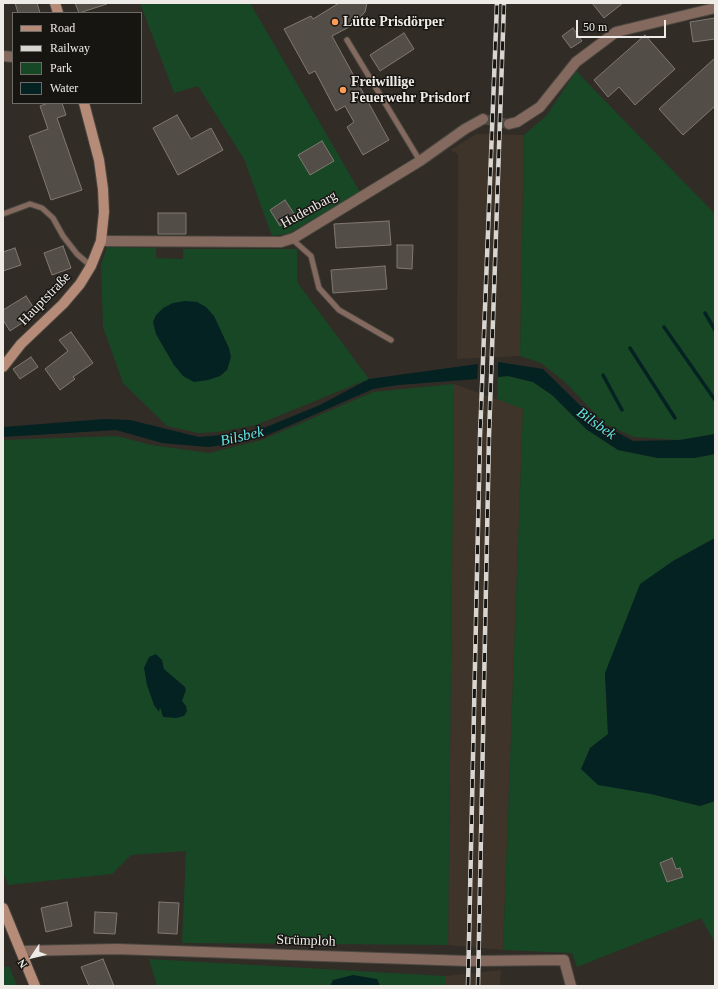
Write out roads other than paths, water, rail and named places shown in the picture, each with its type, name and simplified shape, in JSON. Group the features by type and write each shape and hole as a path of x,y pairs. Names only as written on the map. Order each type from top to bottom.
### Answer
{"main road":[{"name":"Hauptstraße","path":"3,367 21,344 63,304 80,284 91,266 101,241 104,212 103,189 99,160 84,104"},
{"path":"3,908 35,986"}],"street":[{"path":"509,124 517,122 540,107 576,62 616,32 697,7 715,8"},
{"name":"Hudenbarg","path":"101,241 280,242 291,238 420,161 465,129 483,120"},
{"name":"Strümploh","path":"21,951 116,950 468,960 564,960 571,986"}],"lane":[{"path":"347,40 420,161"},
{"path":"3,214 30,204 42,208 53,218 63,236 77,254 91,266"},
{"path":"291,238 310,256 319,288 339,310 391,340"}],"water":[{"path":"185,301 197,302 206,307 214,316 229,348 231,357 227,370 220,376 194,382 183,376 174,365 156,334 153,322 156,315 163,308 173,303"},
{"name":"Bilsbek","path":"498,362 543,369 595,420 633,441 680,440 715,434 715,454 694,458 658,458 618,450 586,429 552,395 533,382 508,376 498,377"},
{"name":"Bilsbek","path":"478,364 477,379 398,385 373,389 261,438 229,444 209,447 162,443 116,430 3,437 3,427 105,419 130,420 199,437 236,434 264,428 320,405 369,379"},
{"path":"715,538 715,801 700,806 651,794 598,785 581,769 590,748 608,734 605,673 640,584 673,561"},
{"path":"156,654 162,660 164,669 185,687 186,690 182,701 186,706 187,711 184,716 176,718 163,717 160,707 159,712 154,705 147,685 144,668 149,657"},
{"path":"353,975 377,979 380,986 330,986 333,980"}],"waterway":[{"path":"705,313 715,330"},
{"path":"664,327 715,400"},
{"path":"630,348 675,418"},
{"path":"603,375 622,410"}],"tunnel":[{"path":"483,119 509,124"}],"railway":[{"path":"468,986 480,436 497,3"},
{"path":"478,986 489,436 504,3"}],"place":[{"name":"Lütte Prisdörper","path":"335,22"},
{"name":"Freiwillige Feuerwehr Prisdorf","path":"343,90"}]}
